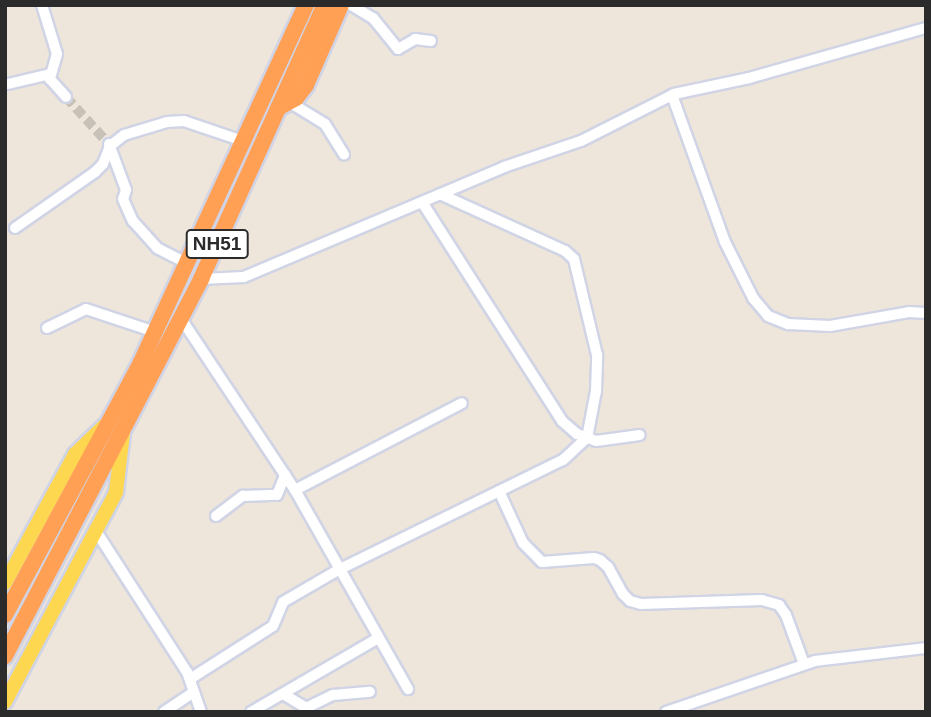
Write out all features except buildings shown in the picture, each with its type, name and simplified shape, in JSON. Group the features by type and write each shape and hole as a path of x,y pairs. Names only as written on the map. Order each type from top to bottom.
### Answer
{"highway":[{"path":"295,5 296,28"},
{"name":"NH51","path":"5,656 98,477 116,425 155,332 306,5"},
{"name":"NH51","path":"5,615 85,467 116,425 201,279 284,105 325,5"},
{"path":"284,105 306,85 341,5"}],"main road":[{"path":"5,702 116,492 116,425"},
{"path":"5,583 75,454 116,425"}],"street":[{"path":"42,5 57,54 50,74 52,84 66,97"},
{"path":"351,5 373,18 398,49 415,39 431,41"},
{"path":"201,279 244,277 506,166 581,141 672,94 749,78 926,28"},
{"path":"6,83 50,74"},
{"path":"672,94 725,242 753,298 768,316 788,324 830,326 909,312 926,313"},
{"path":"284,105 325,124 344,155"},
{"path":"15,228 95,172 103,164 108,144 124,135 167,122 184,121 243,141"},
{"path":"108,144 126,190 123,199 133,221 157,248 187,263"},
{"path":"190,680 273,626 283,602 338,570 567,458 587,438 596,391 597,355 575,259 565,251 440,194"},
{"path":"422,202 556,413 569,428 587,438 608,441 640,435"},
{"path":"47,328 86,309 155,332"},
{"path":"180,317 295,490 338,570 408,689"},
{"path":"295,490 462,403"},
{"path":"216,516 243,496 277,495 285,475"},
{"path":"499,491 523,543 542,562 594,558 600,560 608,567 623,594 630,601 641,604 762,600 779,605 786,615 804,664"},
{"path":"96,531 190,680 201,712"},
{"path":"251,712 378,638"},
{"path":"666,712 804,664 926,648"},
{"path":"164,712 194,692"},
{"path":"282,694 306,708 336,694 370,692"}],"tunnel":[{"path":"66,97 107,142"}]}
